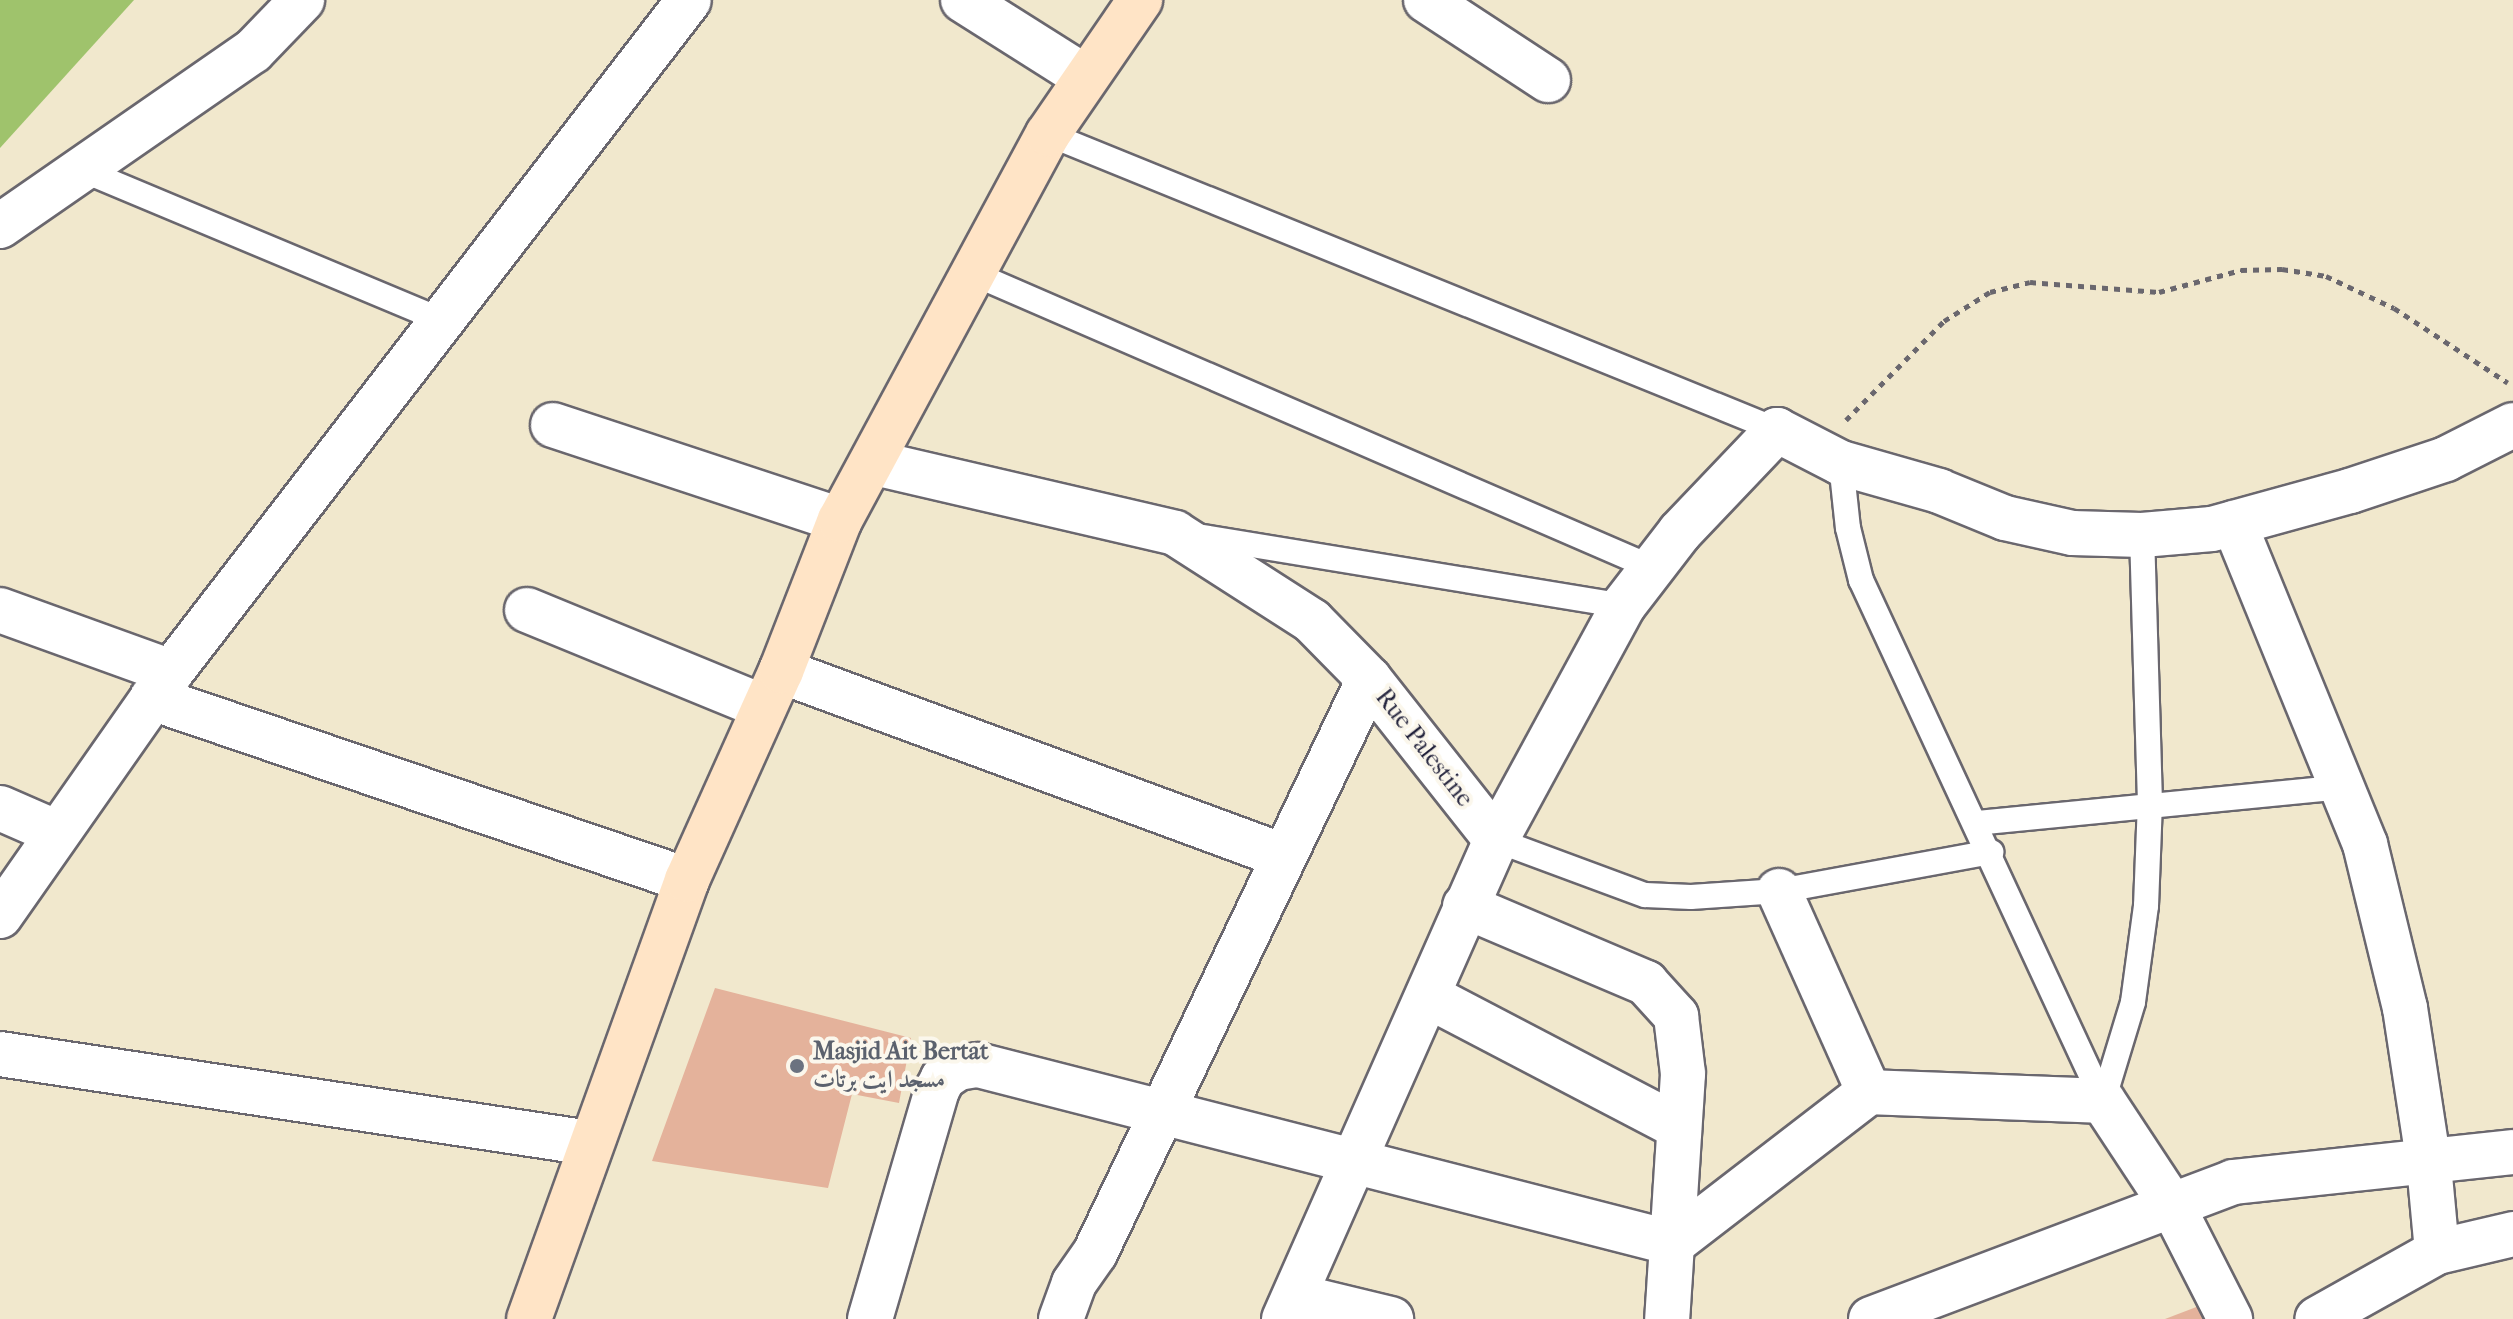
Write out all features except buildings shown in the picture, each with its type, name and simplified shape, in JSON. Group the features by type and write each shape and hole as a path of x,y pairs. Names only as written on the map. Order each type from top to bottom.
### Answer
{"street":[{"path":"0,226 253,51 302,0"},
{"path":"0,916 55,832 161,685 689,0"},
{"path":"963,0 1085,77"},
{"path":"529,1319 687,880 772,689 840,520 875,463 972,273 1048,134 1140,0"},
{"path":"1426,0 1548,80"},
{"path":"553,425 840,520"},
{"path":"1391,1319 1289,1308 1496,840 1623,606 1655,569 1680,532 1777,430 1831,457 1939,491 2005,518 2072,533 2142,535 2234,523 2446,459 2513,425"},
{"name":"Rue Palestine","path":"875,463 1175,533 1312,621 1369,679 1496,840"},
{"path":"2234,523 2365,844 2405,1008 2429,1165 2437,1252"},
{"path":"0,610 161,685 687,880"},
{"path":"527,610 1283,856"},
{"path":"1061,1319 1074,1283 1095,1253 1165,1110 1369,679"},
{"path":"0,808 55,832"},
{"path":"1779,891 1869,1092"},
{"path":"1465,906 1610,966 1664,998 1683,1041 1667,1319"},
{"path":"1428,996 1679,1127"},
{"path":"0,1054 590,1143"},
{"path":"870,1319 943,1078 958,1068 1003,1068 1673,1243"},
{"path":"1673,1243 1869,1092 2103,1101 2173,1207 2230,1319"},
{"path":"1888,1317 2233,1182 2429,1165 2513,1152"},
{"path":"2317,1319 2437,1252 2513,1234"}],"lane":[{"path":"1048,134 1777,430"},
{"path":"80,169 444,321"},
{"path":"972,273 1655,569"},
{"path":"1831,457 1861,580 1991,852 2103,1101"},
{"path":"1175,533 1623,606"},
{"path":"2103,1101 2119,1060 2142,951 2150,803 2142,535"},
{"path":"1977,823 2150,803 2343,787"},
{"path":"1496,840 1645,895 1779,891 1991,852"}],"path":[{"path":"1831,457 1865,396 1944,321 1990,292 2030,282 2159,292 2241,270 2282,269 2326,276 2394,308 2513,386"}],"green space":[{"path":"0,0 134,0 0,148"}],"place":[{"name":"Masjid Ait Bertat مسجد ايت برتات","path":"797,1066"}]}
